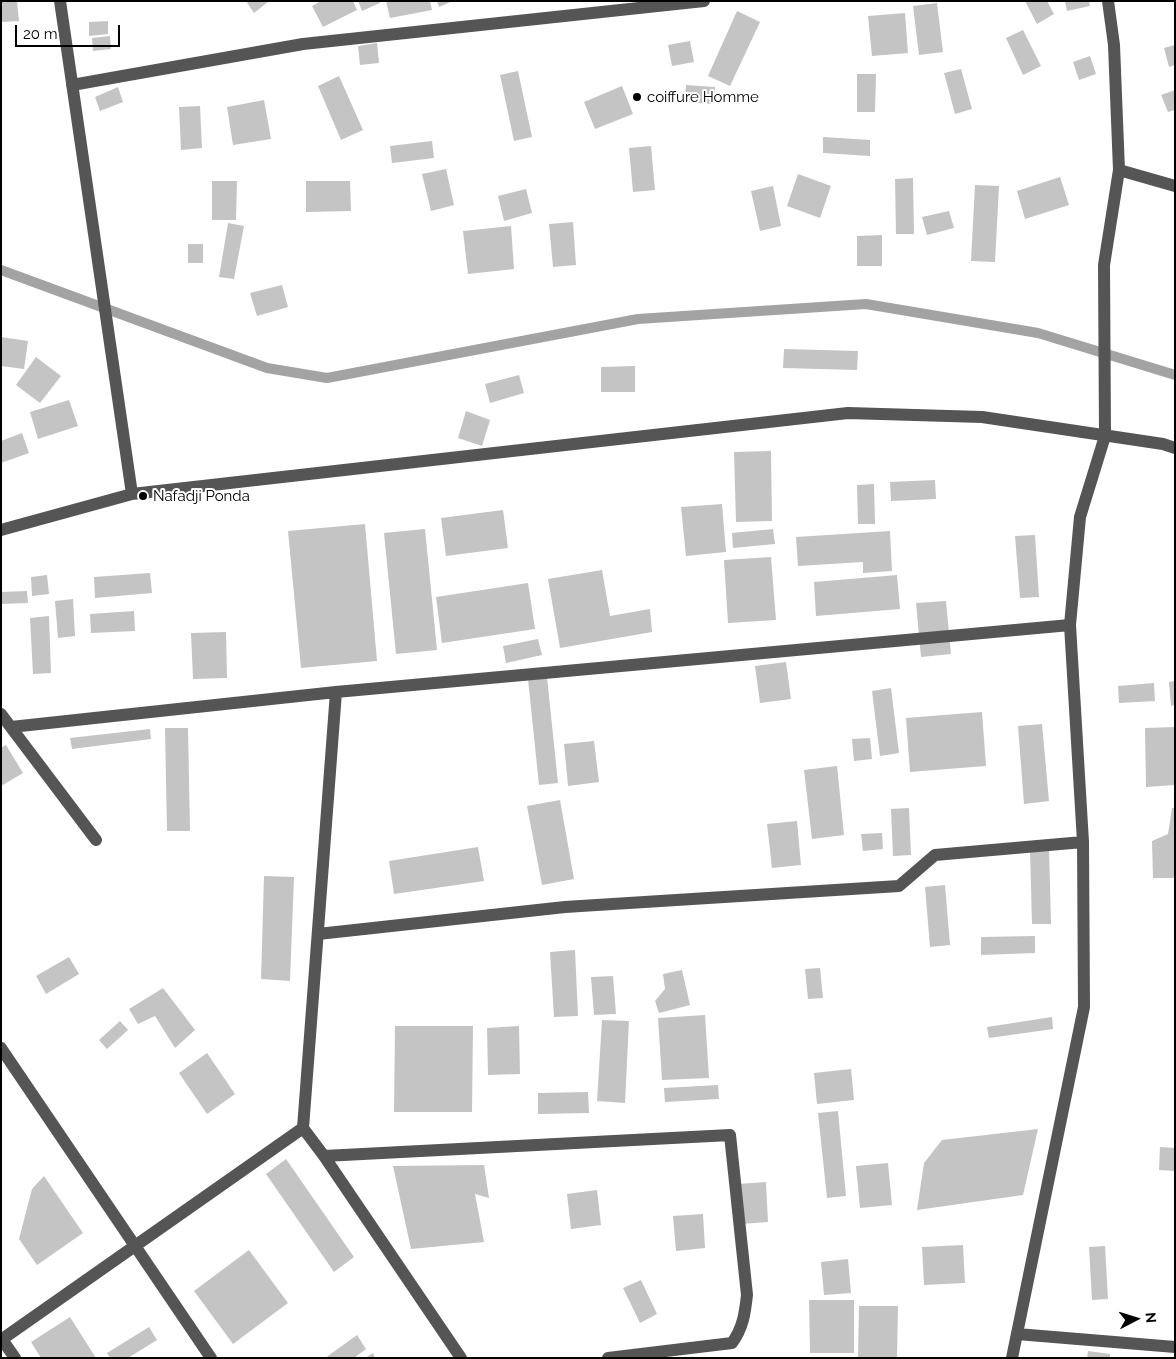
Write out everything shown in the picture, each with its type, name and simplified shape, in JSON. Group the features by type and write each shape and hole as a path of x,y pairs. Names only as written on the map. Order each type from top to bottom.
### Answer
{"street":[{"path":"60,1 132,494"},
{"path":"72,85 303,44 704,1"},
{"path":"1012,1358 1084,1007 1083,842 1070,625 1080,517 1105,436 1104,265 1119,170 1114,45 1108,1"},
{"path":"1119,170 1175,186"},
{"path":"1,530 132,494 848,413 982,417 1163,444 1175,448"},
{"path":"11,727 336,692 1070,625"},
{"path":"336,692 303,1128 461,1358"},
{"path":"1,714 96,840"},
{"path":"318,934 565,907 899,886 935,855 1083,842"},
{"path":"1,1048 211,1358"},
{"path":"15,1358 2,1339 303,1128"},
{"path":"324,1156 730,1135 747,1296 744,1319 739,1333 732,1343 608,1358"},
{"path":"1017,1334 1175,1347"}],"building":[{"path":"1,1 17,1 19,21 1,22"},
{"path":"246,1 269,1 254,13"},
{"path":"321,1 353,1 357,10 323,27 312,6"},
{"path":"358,1 379,1 380,3 362,11"},
{"path":"386,1 430,1 432,10 390,18"},
{"path":"437,1 453,1 439,7"},
{"path":"1025,1 1047,1 1054,14 1037,24"},
{"path":"1065,1 1089,1 1090,6 1067,11"},
{"path":"937,3 943,52 919,55 913,6"},
{"path":"737,11 760,22 730,86 708,76"},
{"path":"905,13 908,53 872,56 868,16"},
{"path":"108,21 108,34 89,36 89,22"},
{"path":"1023,30 1041,66 1023,75 1006,38"},
{"path":"110,36 111,49 93,51 92,38"},
{"path":"690,41 694,62 672,66 668,45"},
{"path":"377,43 379,63 360,65 358,46"},
{"path":"1175,45 1175,65 1169,67 1164,48"},
{"path":"1090,56 1096,74 1079,80 1073,62"},
{"path":"961,69 972,109 955,114 944,73"},
{"path":"518,71 532,137 514,141 500,75"},
{"path":"857,74 876,74 875,112 857,112"},
{"path":"339,76 363,130 341,140 318,86"},
{"path":"686,85 715,87 714,104 685,102"},
{"path":"622,86 633,114 595,129 584,102"},
{"path":"118,87 123,102 100,111 95,97"},
{"path":"1175,90 1175,110 1168,112 1161,95"},
{"path":"264,100 271,139 233,145 227,107"},
{"path":"200,106 202,148 181,150 179,107"},
{"path":"823,137 870,140 870,156 823,153"},
{"path":"432,141 434,158 392,163 390,146"},
{"path":"651,146 655,190 633,192 629,148"},
{"path":"446,169 454,205 431,211 422,174"},
{"path":"798,174 831,186 820,218 787,206"},
{"path":"1060,177 1069,205 1025,219 1017,191"},
{"path":"913,178 914,234 896,234 895,179"},
{"path":"212,181 237,181 236,220 212,220"},
{"path":"306,181 350,181 351,211 306,212"},
{"path":"975,185 999,186 995,262 971,261"},
{"path":"773,186 781,226 760,231 751,191"},
{"path":"526,189 532,213 504,221 498,196"},
{"path":"949,211 954,228 927,235 922,217"},
{"path":"573,222 576,265 553,267 549,224"},
{"path":"228,223 244,226 234,279 219,277"},
{"path":"511,226 514,269 468,274 463,231"},
{"path":"882,235 882,266 857,266 857,236"},
{"path":"188,244 203,244 203,263 188,263"},
{"path":"282,285 288,307 257,316 250,293"},
{"path":"1,337 28,341 24,369 1,366"},
{"path":"784,349 858,351 857,370 783,368"},
{"path":"36,357 61,376 40,403 16,385"},
{"path":"635,366 635,392 601,392 601,367"},
{"path":"519,375 524,393 490,403 485,384"},
{"path":"69,400 78,426 38,439 30,412"},
{"path":"466,411 490,420 482,446 458,438"},
{"path":"22,433 29,453 1,463 1,441"},
{"path":"771,451 772,521 736,522 734,452"},
{"path":"935,480 936,499 891,501 890,482"},
{"path":"874,484 875,524 858,524 857,485"},
{"path":"722,504 726,552 686,556 681,507"},
{"path":"503,510 508,548 446,556 441,518"},
{"path":"365,524 377,661 301,668 288,531"},
{"path":"425,529 437,650 396,654 384,533"},
{"path":"773,529 775,544 733,548 732,533"},
{"path":"890,531 892,571 863,573 863,562 798,566 796,537"},
{"path":"1035,535 1039,597 1020,598 1015,536"},
{"path":"771,557 776,620 728,623 724,560"},
{"path":"602,570 610,616 650,609 652,632 560,648 548,579"},
{"path":"150,573 152,593 95,598 94,577"},
{"path":"47,575 49,594 32,596 31,577"},
{"path":"897,575 900,609 816,616 814,582"},
{"path":"528,583 535,629 442,643 436,597"},
{"path":"27,591 28,603 1,604 1,592"},
{"path":"73,599 75,636 58,638 55,601"},
{"path":"946,601 951,654 921,657 916,603"},
{"path":"134,611 135,631 91,633 90,614"},
{"path":"49,616 51,673 33,674 30,618"},
{"path":"226,632 227,678 193,679 191,633"},
{"path":"538,639 542,655 506,663 503,646"},
{"path":"786,662 791,699 760,703 755,666"},
{"path":"547,677 558,783 539,785 528,679"},
{"path":"1175,681 1175,705 1171,706 1169,682"},
{"path":"1154,683 1155,701 1119,703 1118,686"},
{"path":"891,688 899,753 880,756 872,691"},
{"path":"982,712 986,766 910,772 906,718"},
{"path":"1042,724 1049,801 1024,804 1018,726"},
{"path":"1175,727 1175,785 1146,787 1145,728"},
{"path":"165,728 188,728 190,831 167,831"},
{"path":"150,729 151,739 72,749 70,738"},
{"path":"870,738 872,759 854,761 852,739"},
{"path":"594,741 599,782 568,786 564,744"},
{"path":"6,745 23,773 1,786 1,748"},
{"path":"837,766 844,835 812,839 804,770"},
{"path":"560,800 574,879 542,885 527,806"},
{"path":"909,808 911,855 893,856 891,809"},
{"path":"1172,808 1175,808 1175,878 1153,878 1152,841 1168,834"},
{"path":"797,821 801,865 772,868 767,824"},
{"path":"882,833 883,849 863,851 861,834"},
{"path":"478,847 484,881 394,894 389,861"},
{"path":"1049,848 1051,924 1032,924 1030,849"},
{"path":"264,876 294,877 290,981 261,979"},
{"path":"945,885 950,945 930,947 925,887"},
{"path":"1035,936 1035,953 981,955 981,937"},
{"path":"575,950 578,1016 554,1017 550,952"},
{"path":"69,957 79,974 46,994 36,976"},
{"path":"820,968 823,998 808,999 805,969"},
{"path":"682,970 690,1005 659,1013 655,1001 665,989 663,974"},
{"path":"613,976 616,1014 594,1015 591,977"},
{"path":"163,988 195,1030 175,1048 155,1016 138,1024 129,1009"},
{"path":"705,1015 709,1078 662,1080 658,1018"},
{"path":"1052,1017 1053,1029 989,1038 987,1027"},
{"path":"602,1020 629,1021 625,1103 597,1101"},
{"path":"120,1021 128,1030 107,1049 99,1040"},
{"path":"395,1026 473,1026 472,1112 394,1112"},
{"path":"519,1026 520,1074 488,1075 487,1028"},
{"path":"207,1053 235,1094 207,1114 179,1073"},
{"path":"851,1069 854,1100 817,1104 814,1073"},
{"path":"718,1085 719,1099 665,1102 664,1088"},
{"path":"588,1092 589,1113 538,1114 538,1093"},
{"path":"838,1111 846,1196 827,1198 818,1113"},
{"path":"1038,1129 1023,1195 917,1210 924,1163 942,1140"},
{"path":"1160,1147 1175,1148 1175,1171 1159,1170"},
{"path":"286,1159 354,1257 334,1272 266,1174"},
{"path":"888,1163 892,1205 860,1208 856,1166"},
{"path":"484,1165 489,1198 475,1194 484,1242 411,1249 393,1166"},
{"path":"44,1176 83,1233 37,1265 19,1239 32,1189"},
{"path":"766,1182 768,1222 741,1224 738,1184"},
{"path":"597,1190 601,1225 571,1229 567,1194"},
{"path":"703,1214 705,1248 676,1251 673,1216"},
{"path":"963,1245 965,1283 924,1285 922,1247"},
{"path":"1105,1246 1108,1299 1092,1300 1089,1247"},
{"path":"249,1250 288,1303 233,1344 194,1291"},
{"path":"848,1259 851,1293 824,1295 821,1262"},
{"path":"641,1280 657,1314 640,1323 623,1288"},
{"path":"809,1300 854,1300 854,1353 810,1353"},
{"path":"859,1306 898,1306 897,1358 858,1358"},
{"path":"70,1317 96,1358 41,1358 31,1342"},
{"path":"149,1327 157,1340 128,1358 110,1358 107,1353"},
{"path":"357,1335 366,1349 354,1358 325,1358"},
{"path":"1088,1351 1110,1354 1110,1358 1087,1358"},
{"path":"373,1353 375,1358 365,1358"}],"waterway":[{"path":"1,270 267,368 327,378 638,319 866,304 1038,333 1175,375"}],"place":[{"name":"coiffure Homme","path":"637,97"},
{"name":"Nafadji Ponda","path":"143,496"}]}
